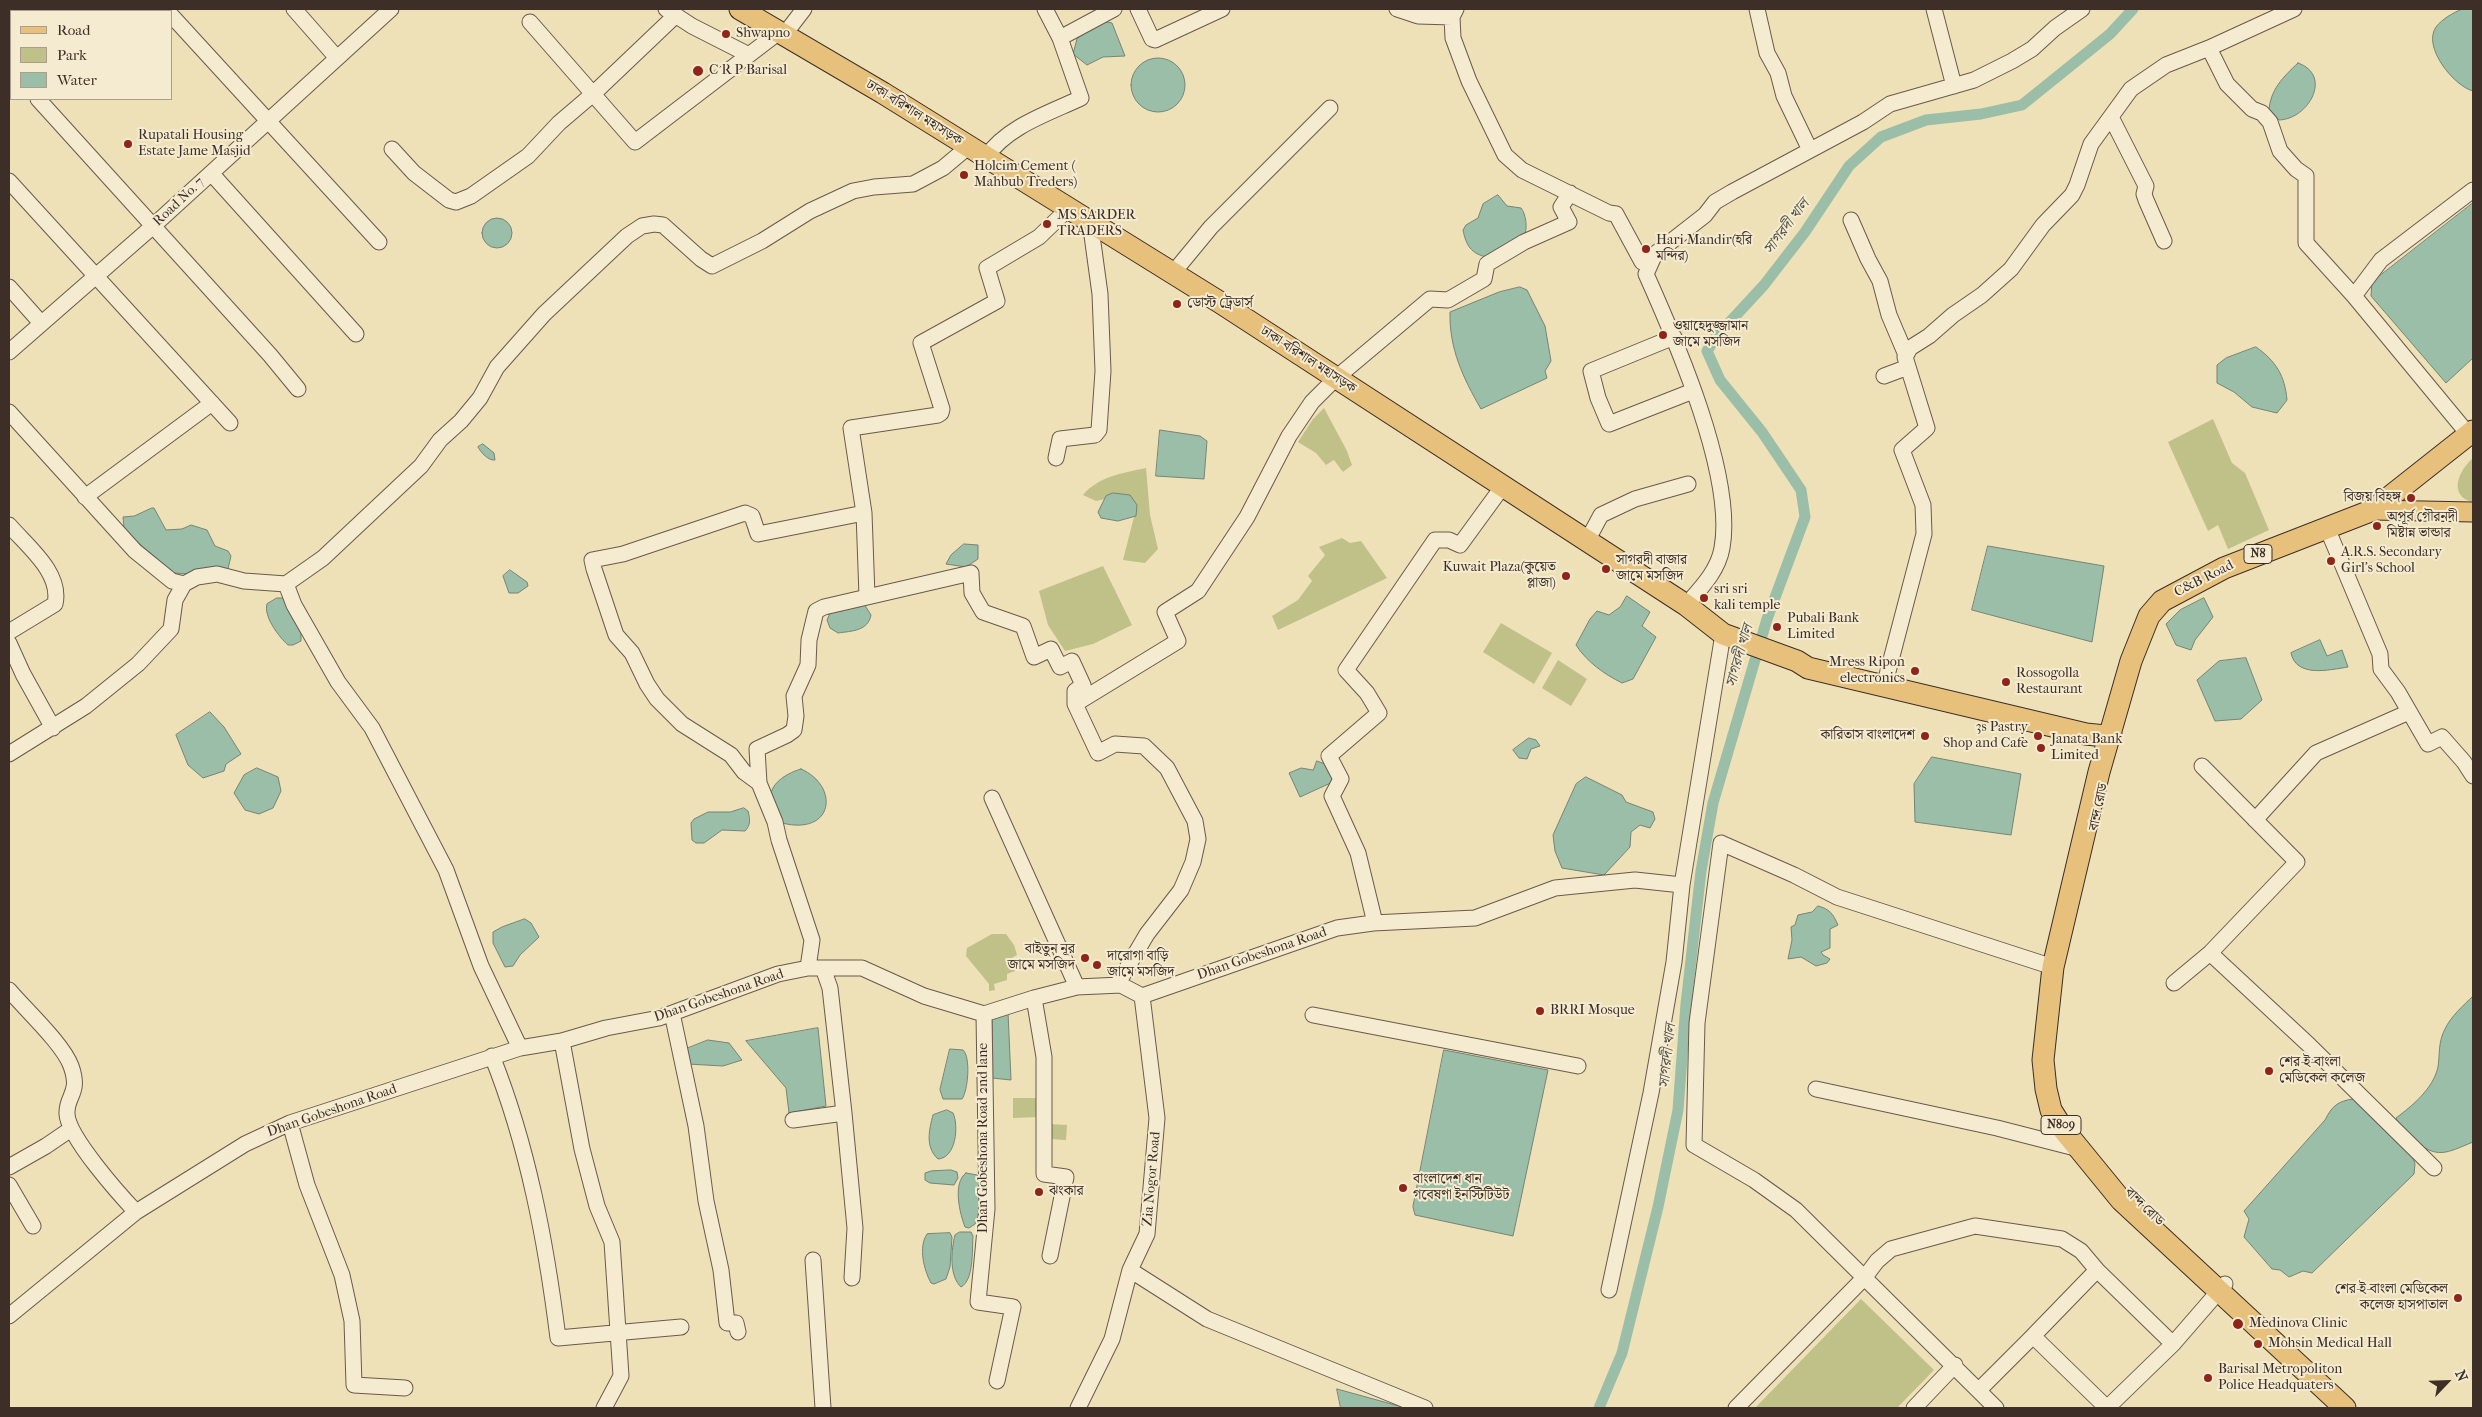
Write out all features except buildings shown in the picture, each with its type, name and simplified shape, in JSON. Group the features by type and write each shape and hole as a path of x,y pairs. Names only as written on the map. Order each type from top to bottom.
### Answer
{"highway":[{"name":"ঢাকা-বরিশাল মহাসড়ক","path":"740,9 1173,273 1686,605 1723,634"},
{"name":"C&B Road","path":"2111,734 2138,643 2149,616 2162,601 2224,568 2373,510 2470,434"},
{"path":"1723,634 1758,648 1779,664 1811,660 2088,726 2111,734"},
{"path":"1798,662 1808,668 2086,734 2105,736 2111,734"},
{"name":"বান্দ রোড","path":"2111,734 2099,772 2052,967 2043,1060 2046,1089 2052,1110 2079,1149 2121,1200 2222,1289"},
{"name":"বান্দ রোড","path":"2111,734 2094,828 2062,970 2053,1064 2054,1083 2068,1114 2101,1162 2222,1289 2345,1407"}],"main road":[{"path":"2373,510 2473,512"}],"street":[{"path":"294,9 337,58"},
{"name":"Road No. 7","path":"9,352 152,227 391,9"},
{"path":"530,22 635,142 749,55 781,34 804,9"},
{"path":"9,754 53,728 110,689 138,664 171,629 175,600 184,584 197,577 217,574 244,581 286,584 324,558 421,466 440,440 461,421 480,398 498,367 544,314 601,258 642,226 664,225 701,259 712,266 762,241 810,211 853,191 874,186 913,184 996,143 1011,132 1082,98 1060,38 1045,9"},
{"path":"1060,38 1114,9"},
{"path":"1138,9 1152,39 1155,40 1222,9"},
{"path":"1396,9 1418,16 1454,13 1453,38 1469,81 1506,155 1522,170 1609,213 1616,214 1642,262 1650,265"},
{"path":"1757,9 1767,53 1778,73 1784,96 1810,150"},
{"path":"1934,9 1954,86"},
{"path":"1686,605 1716,568 1722,548 1723,510 1716,467 1693,392 1674,337 1646,274 1655,254 1700,219 1715,202 1890,104 1974,80 2032,49 2082,9"},
{"path":"1884,376 1907,361 1910,348 1929,336 1953,315 1982,295 2011,269 2043,225 2072,195 2091,144 2131,89 2166,65 2209,48 2294,9"},
{"path":"392,149 414,173 448,200 456,202 472,196 528,156 559,123 593,94 671,12 692,26 749,55"},
{"path":"172,16 379,242"},
{"path":"2209,48 2227,84 2252,109 2262,113 2270,122 2280,150 2296,169 2306,176 2306,243 2354,296 2470,434"},
{"path":"39,100 270,355 298,389"},
{"path":"1173,273 1211,227 1330,108"},
{"path":"2111,116 2146,186 2144,194 2164,241"},
{"path":"211,173 356,334"},
{"path":"9,181 230,423"},
{"path":"2354,296 2380,260 2473,190"},
{"path":"1075,704 1178,641 1164,612 1198,591 1247,517 1289,436 1312,402 1336,378 1430,299 1448,300 1484,279 1488,264 1524,242 1569,222 1561,207 1570,193"},
{"path":"867,596 864,513 851,428 941,413 942,408 921,343 997,301 986,268 1007,258 1039,237 1069,208"},
{"path":"1851,220 1868,259 1880,280 1889,315 1907,361 1928,428 1902,450 1923,505 1924,534 1886,679"},
{"path":"1056,458 1060,439 1095,435 1099,430 1103,371 1101,314 1090,221"},
{"path":"9,287 41,323"},
{"path":"1674,337 1591,372 1598,398 1609,424 1693,392"},
{"path":"84,497 212,403"},
{"path":"9,412 115,531 152,567 172,582 184,584"},
{"path":"1588,541 1601,515 1635,499 1688,484"},
{"path":"1375,923 1358,853 1332,796 1340,779 1328,756 1379,713 1367,693 1346,670 1435,540 1449,540 1460,545 1503,486"},
{"path":"759,783 744,772 731,755 682,724 657,699 647,684 632,653 616,635 592,560 624,554 745,514 752,516 758,534 864,513"},
{"path":"9,526 51,573 57,595 55,604 9,632"},
{"path":"2327,528 2380,654 2381,669 2428,744 2442,738 2464,762 2473,776"},
{"path":"852,1278 854,1228 830,988 815,968 812,940 778,840 775,822 759,783 757,749 787,736 794,730 796,716 794,696 808,665 809,640 816,611 824,607 867,596 971,573 972,593 983,612 1023,626 1034,657 1051,649 1060,667 1072,661 1083,685 1075,691 1075,704 1098,753 1115,744 1144,746 1167,768 1195,821 1198,839 1193,862 1180,890 1147,934 1118,986"},
{"path":"286,584 294,605 338,682 372,728 446,870 482,966 520,1048"},
{"path":"1609,1290 1651,1093 1674,962 1682,885 1723,634"},
{"path":"9,643 22,674 53,728"},
{"path":"2255,820 2316,753 2409,712"},
{"path":"2174,982 2210,953 2297,862 2202,766"},
{"path":"992,798 1051,924 1077,987"},
{"path":"1996,1408 1796,1210 1754,1180 1694,1144 1698,1023 1721,843 1794,875 1837,897 2052,967"},
{"name":"Dhan Gobeshona Road","path":"1142,996 1337,928 1375,923 1476,918 1555,888 1635,880 1682,885"},
{"path":"2210,953 2309,1045 2434,1168"},
{"name":"Dhan Gobeshona Road","path":"9,1316 136,1212 245,1144 290,1122 492,1056 520,1048 562,1042 606,1028 672,1013 778,974 815,968 862,968 924,996 984,1014"},
{"path":"984,1014 1077,987 1118,986 1142,996"},
{"path":"9,990 59,1045 71,1066 76,1087 66,1113 71,1129 106,1180 136,1212"},
{"name":"Zia Nogor Road","path":"1078,1408 1112,1339 1130,1270 1147,1234 1157,1118 1142,996"},
{"path":"1034,998 1044,1057 1044,1174 1066,1177 1050,1256"},
{"path":"672,1013 696,1126 706,1201 721,1270 727,1323 736,1323 738,1332"},
{"name":"Dhan Gobeshona Road 2nd lane","path":"984,1014 987,1208 978,1302 1013,1308 997,1381"},
{"path":"1313,1015 1578,1066"},
{"path":"562,1042 582,1149 597,1206 612,1242 622,1376 604,1408"},
{"path":"492,1056 506,1092 531,1176 550,1275 558,1338 681,1327"},
{"path":"1816,1090 1950,1118 2079,1149"},
{"path":"793,1120 844,1113"},
{"path":"290,1122 307,1185 342,1275 352,1320 354,1385 405,1388"},
{"path":"9,1167 71,1129"},
{"path":"9,1185 33,1226"},
{"path":"1736,1408 1865,1277 1877,1261 1891,1249 1974,1226 2062,1239 2081,1251 2097,1270 2173,1344"},
{"path":"813,1260 823,1408"},
{"path":"1130,1270 1207,1318 1426,1408"},
{"path":"1979,1390 2097,1270"},
{"path":"2033,1336 2107,1408 2173,1344 2222,1289"},
{"path":"1914,1408 1954,1365"}],"green space":[{"path":"1324,408 1347,451 1352,465 1343,472 1334,460 1326,465 1316,453 1298,442 1313,419"},
{"path":"2213,419 2232,463 2245,473 2269,530 2228,549 2218,525 2208,531 2168,442"},
{"path":"2473,458 2473,502 2465,499 2460,494 2458,482 2463,469"},
{"path":"1146,468 1150,515 1158,549 1145,563 1123,560 1136,509 1120,496 1096,501 1083,495 1096,483 1104,479"},
{"path":"1342,538 1350,543 1361,541 1387,578 1278,630 1272,616 1298,600 1312,581 1308,576 1325,555 1319,547"},
{"path":"1103,566 1132,625 1093,644 1065,651 1048,625 1039,591"},
{"path":"1501,623 1552,653 1534,684 1483,652"},
{"path":"1558,660 1587,679 1571,706 1542,688"},
{"path":"992,934 1006,934 1014,945 1017,955 1010,959 1015,971 1007,974 1007,980 994,984 995,990 989,991 989,984 966,956 967,948"},
{"path":"1013,1098 1039,1098 1039,1117 1013,1118"},
{"path":"1049,1124 1067,1125 1066,1140 1049,1139"},
{"path":"1861,1299 1934,1370 1897,1408 1755,1408"}],"water":[{"path":"2462,9 2473,9 2473,91 2465,88 2449,74 2442,65 2433,45 2433,35 2436,27 2448,16"},
{"path":"1103,21 1112,23 1125,56 1103,57 1087,65 1073,54 1077,39"},
{"path":"1153,58 1163,58 1173,62 1181,70 1185,85 1181,100 1173,108 1163,112 1153,112 1143,108 1135,100 1131,90 1131,80 1135,70 1143,62"},
{"path":"2298,63 2308,69 2314,77 2313,96 2300,112 2290,118 2279,120 2269,111 2272,97 2282,79"},
{"path":"1498,195 1507,206 1521,208 1525,218 1526,230 1524,236 1487,257 1481,256 1470,248 1463,230 1466,225 1478,218 1483,204"},
{"path":"2473,203 2473,358 2446,383 2371,296 2372,282"},
{"path":"497,218 508,222 512,233 508,244 497,248 486,244 482,233 486,222"},
{"path":"1520,287 1527,290 1545,326 1551,361 1545,371 1547,378 1481,409 1468,386 1458,362 1452,338 1450,312 1499,292"},
{"path":"2256,347 2269,358 2282,376 2287,400 2277,413 2252,407 2234,392 2217,383 2217,365 2226,358"},
{"path":"1160,430 1200,436 1207,441 1204,479 1156,476"},
{"path":"483,444 494,453 495,460 488,458 481,452 478,447"},
{"path":"1113,493 1130,495 1137,505 1136,516 1118,521 1101,518 1098,512 1106,496"},
{"path":"154,508 166,530 182,529 191,525 207,530 215,546 228,551 231,556 228,569 191,574 174,573 128,534 124,527 123,517 134,516"},
{"path":"964,544 978,545 978,559 966,567 946,564 951,555"},
{"path":"1988,546 2104,566 2092,642 1972,610"},
{"path":"510,570 527,582 528,586 518,593 509,593 503,576"},
{"path":"1627,596 1650,612 1642,626 1656,637 1633,679 1622,683 1596,667 1576,645 1590,619 1597,611 1609,615 1620,607"},
{"path":"277,598 285,598 301,631 301,641 293,645 288,645 280,637 267,614 267,604"},
{"path":"2204,598 2213,617 2195,640 2191,650 2176,645 2166,624 2180,610"},
{"path":"864,604 871,615 867,624 863,627 854,631 838,633 830,628 827,620 831,611"},
{"path":"2320,640 2327,656 2342,650 2348,667 2332,670 2314,670 2299,666 2294,661 2291,653"},
{"path":"2246,658 2262,700 2241,719 2215,721 2197,680 2219,661"},
{"path":"210,712 224,727 241,754 226,764 224,771 203,778 188,765 176,735"},
{"path":"1529,738 1536,740 1540,746 1531,749 1527,759 1519,758 1513,750"},
{"path":"1932,757 2021,774 2011,835 1915,822 1914,784"},
{"path":"1317,761 1325,764 1335,781 1300,797 1289,773 1301,768 1313,770"},
{"path":"257,768 278,777 281,791 273,808 259,814 245,810 234,793 244,775"},
{"path":"801,769 814,777 822,786 826,797 826,807 821,816 812,822 799,825 782,823 774,807 771,797 772,792 777,782"},
{"path":"1586,777 1622,795 1626,802 1653,812 1655,819 1650,828 1640,825 1631,832 1630,847 1604,875 1562,868 1555,851 1553,835 1576,784"},
{"path":"744,808 748,811 750,819 745,831 722,830 704,843 696,843 692,840 691,823 694,819 708,812 730,812"},
{"path":"1818,906 1831,913 1838,925 1830,929 1830,948 1821,952 1830,959 1827,963 1816,966 1801,957 1788,959 1792,940 1791,927 1795,925 1798,915 1812,912"},
{"path":"525,919 531,923 539,937 520,955 513,966 505,967 493,943 493,932"},
{"path":"2473,996 2473,1142 2456,1149 2435,1152 2421,1146 2405,1132 2396,1118 2415,1102 2432,1083 2438,1067 2440,1043 2445,1029 2454,1015"},
{"path":"1008,1012 1011,1080 992,1078 992,1016"},
{"path":"818,1028 826,1106 789,1113 786,1088 746,1041"},
{"path":"708,1040 729,1043 742,1060 723,1066 688,1064 686,1049"},
{"path":"950,1049 963,1050 966,1054 968,1066 967,1082 962,1099 943,1099 940,1090"},
{"path":"1444,1050 1548,1070 1513,1236 1415,1215 1413,1207"},
{"path":"2353,1099 2411,1153 2415,1164 2414,1174 2312,1273 2303,1271 2289,1277 2280,1270 2272,1269 2244,1237 2249,1219 2244,1211 2325,1120 2330,1111 2339,1103"},
{"path":"947,1110 953,1113 956,1133 949,1153 938,1159 931,1149 930,1127 933,1115"},
{"path":"951,1170 957,1172 958,1178 954,1185 930,1183 925,1180 925,1173"},
{"path":"966,1173 977,1175 981,1179 978,1217 975,1224 969,1228 965,1227 958,1199 959,1184"},
{"path":"960,1232 971,1232 973,1236 970,1271 968,1278 961,1287 954,1276 952,1262 955,1235"},
{"path":"950,1233 952,1237 950,1267 946,1279 934,1284 931,1283 926,1272 922,1252 924,1239 927,1234"},
{"path":"1337,1389 1406,1408 1341,1408"}],"waterway":[{"name":"সাগরদী খাল","path":"1599,1408 1622,1353 1658,1207 1678,1110 1686,1004 1701,871 1713,803 1767,619 1805,517 1801,490 1762,432 1720,380 1707,351 1716,337 1764,285 1805,232 1849,166 1881,137 1926,120 1981,114 2022,105 2110,34 2133,9"}],"place":[{"name":"Shwapno","path":"726,34"},
{"name":"C R P Barisal","path":"698,71"},
{"name":"Rupatali Housing Estate Jame Masjid","path":"128,144"},
{"name":"Holcim Cement ( Mahbub Treders)","path":"964,175"},
{"name":"MS SARDER TRADERS","path":"1047,224"},
{"name":"Hari Mandir(হরি মন্দির)","path":"1646,249"},
{"name":"ডোস্ট ট্রেডার্স","path":"1177,304"},
{"name":"ওয়াহেদুজ্জামান জামে মসজিদ","path":"1663,335"},
{"name":"বিজয় বিহঙ্গ","path":"2411,498"},
{"name":"অপূর্ব গৌরনদী মিষ্টান্ন ভান্ডার","path":"2377,526"},
{"name":"A.R.S. Secondary Girl's School","path":"2331,561"},
{"name":"সাগরদী বাজার জামে মসজিদ","path":"1606,569"},
{"name":"Kuwait Plaza(কুয়েত প্লাজা)","path":"1566,576"},
{"name":"sri sri kali temple","path":"1704,598"},
{"name":"Pubali Bank Limited","path":"1777,627"},
{"name":"Mress Ripon electronics","path":"1915,671"},
{"name":"Rossogolla Restaurant","path":"2006,682"},
{"name":"কারিতাস বাংলাদেশ","path":"1925,736"},
{"name":"3s Pastry Shop and Cafe","path":"2038,736"},
{"name":"Janata Bank Limited","path":"2041,748"},
{"name":"বাইতুন নূর জামে মসজিদ","path":"1085,958"},
{"name":"দারোগা বাড়ি জামে মসজিদ","path":"1097,965"},
{"name":"BRRI Mosque","path":"1540,1011"},
{"name":"শের-ই-বাংলা মেডিকেল কলেজ","path":"2269,1071"},
{"name":"বাংলাদেশ ধান গবেষণা ইনস্টিটিউট","path":"1403,1188"},
{"name":"ঝংকার","path":"1039,1192"},
{"name":"শের-ই-বাংলা মেডিকেল কলেজ হাসপাতাল","path":"2458,1298"},
{"name":"Medinova Clinic","path":"2238,1324"},
{"name":"Mohsin Medical Hall","path":"2258,1344"},
{"name":"Barisal Metropoliton Police Headquaters","path":"2208,1378"}]}
